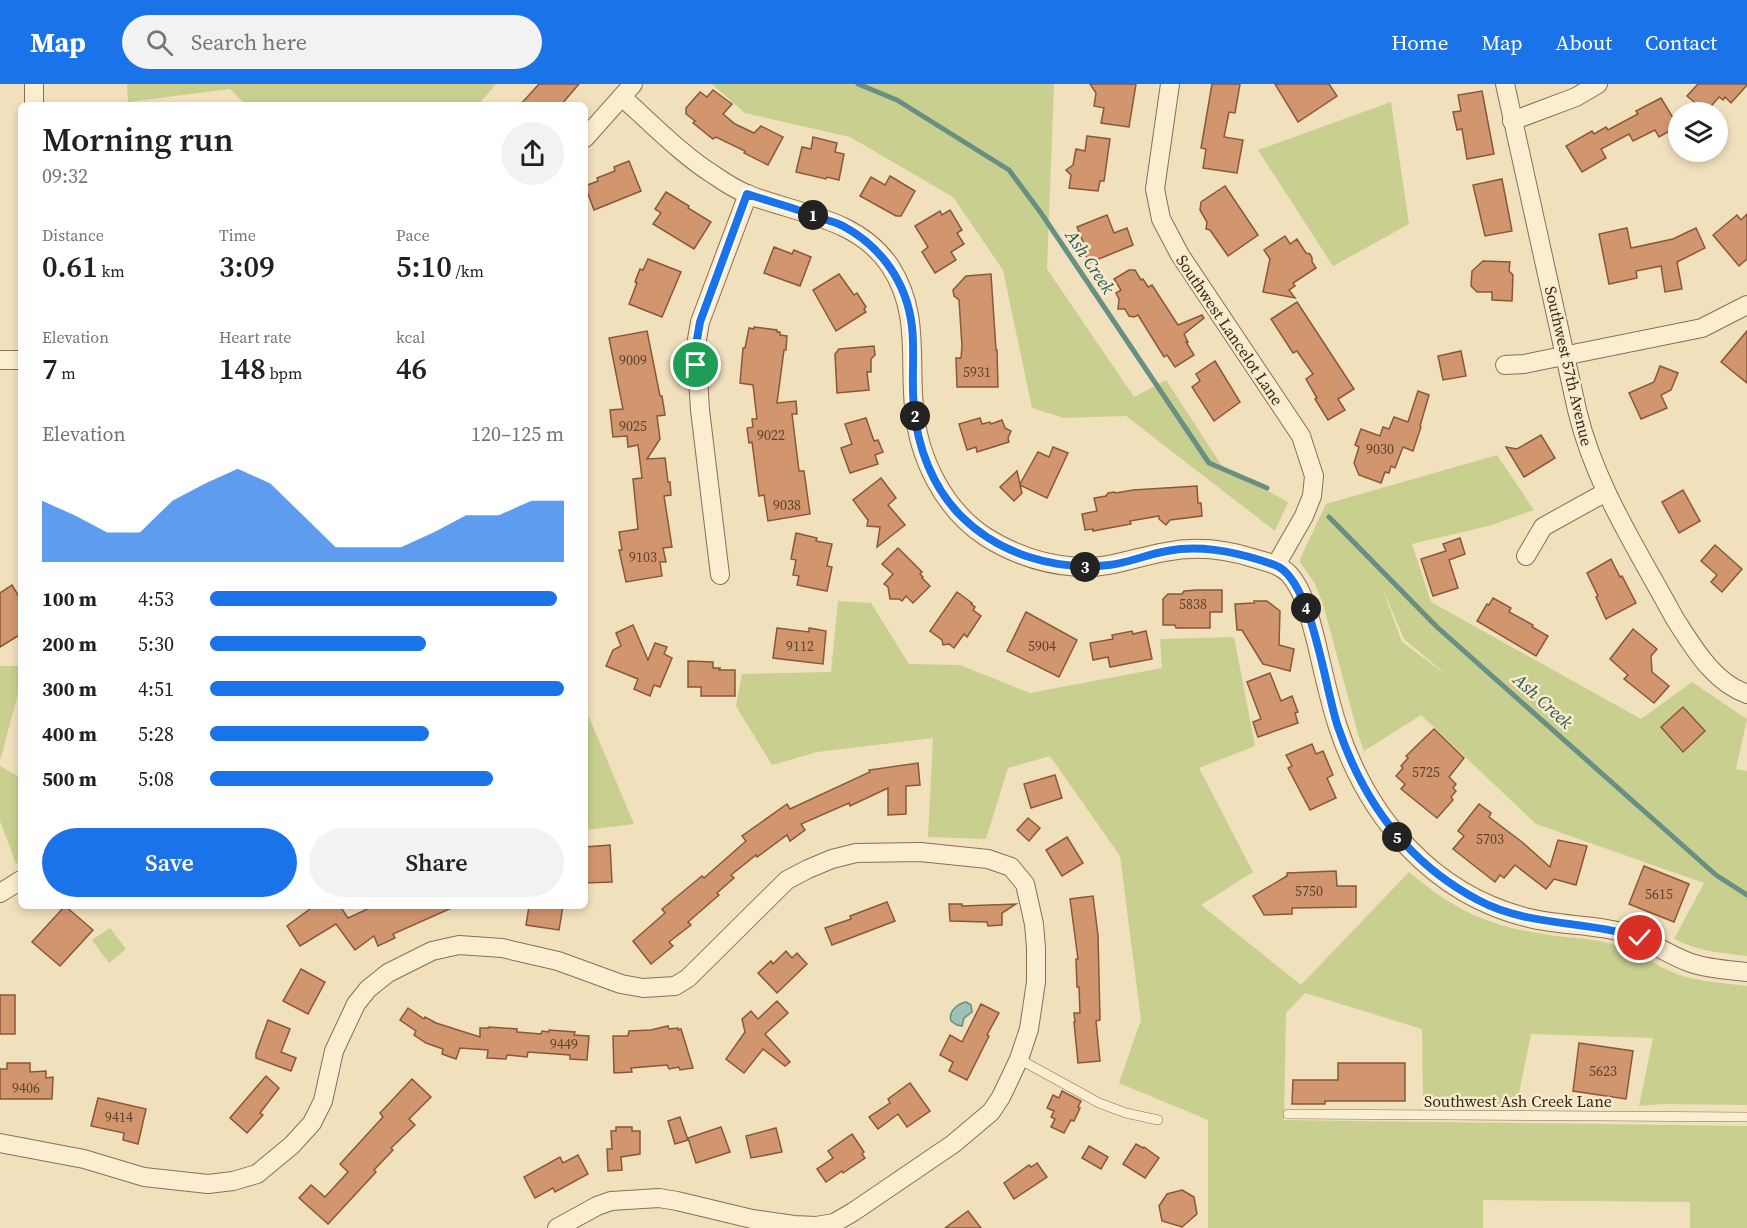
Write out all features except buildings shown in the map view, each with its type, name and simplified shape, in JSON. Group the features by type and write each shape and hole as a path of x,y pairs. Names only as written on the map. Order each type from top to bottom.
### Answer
{"street":[{"path":"34,84 34,102"},
{"name":"Southwest Lancelot Lane","path":"1170,84 1155,189 1161,219 1180,255 1301,436 1314,476 1312,496 1304,516 1276,565"},
{"name":"Southwest 57th Avenue","path":"1505,84 1583,433 1592,460 1606,492 1676,619 1706,663 1728,685 1747,694"},
{"path":"1512,121 1576,97 1598,84"},
{"path":"588,135 627,90 713,175 747,194 842,225 868,243 889,264 905,295 912,327 914,408 920,443 930,470 943,493 960,515 985,536 1016,553 1048,563 1080,567 1112,565 1169,550 1201,549 1231,551 1276,565 1288,574 1302,595 1338,727 1356,773 1376,810 1396,836 1449,883 1479,901 1507,912 1532,919 1621,932 1640,938 1690,963 1747,972"},
{"path":"720,575 700,410 696,345 700,322 747,194"},
{"path":"1505,365 1524,364 1702,328 1747,305"},
{"path":"0,360 18,360"},
{"path":"1526,556 1543,527 1606,492"},
{"path":"0,1143 84,1159 117,1170 155,1178 208,1184 233,1181 257,1174 292,1145 312,1123 323,1101 334,1051 353,1011 368,989 388,973 432,951 459,945 502,948 558,961 621,984 643,988 675,986 688,978 787,880 808,868 832,859 855,853 920,852 988,859 1011,867 1025,884 1034,924 1036,948 1036,982 1029,1029 1019,1059 1001,1097 991,1112 953,1144 834,1223 794,1226 659,1198 611,1201 557,1228"},
{"path":"0,893 18,882"}],"lane":[{"path":"1019,1059 1099,1103 1126,1113 1158,1120"},
{"name":"Southwest Ash Creek Lane","path":"1288,1114 1747,1117"}],"green space":[{"path":"127,84 496,84 481,102 243,102 230,89 128,102"},
{"path":"712,84 1054,84 1047,269 1134,397 1166,380 1222,466 1288,502 1275,531 1126,416 1064,418 1032,408 1003,270 953,197 850,137 745,113"},
{"path":"1391,102 1409,224 1333,266 1258,150"},
{"path":"1497,455 1534,510 1492,525 1412,544 1431,602 1641,719 1692,682 1747,719 1736,769 1747,771 1747,956 1701,949 1674,939 1704,883 1536,824 1421,715 1364,751 1323,604 1315,584 1300,562 1326,504","holes":["1381,585 1404,639 1448,676 1402,642"]},
{"path":"838,601 871,603 909,664 960,665 1030,693 1162,668 1160,639 1234,637 1255,746 1199,768 1253,872 1201,905 1301,985 1409,872 1458,907 1490,921 1527,931 1608,943 1627,949 1679,975 1704,981 1747,986 1747,1105 1639,1106 1653,1038 1531,1034 1516,1108 1423,1107 1422,1029 1305,993 1286,1013 1284,1120 1747,1126 1747,1228 1690,1228 1690,1202 1483,1200 1483,1228 1208,1228 1208,1120 1119,1083 1141,1020 1120,856 1050,756 1008,768 986,839 928,837 933,738 817,752 772,765 736,706 742,674 831,672"},
{"path":"0,666 18,666 18,693 0,761"},
{"path":"588,715 634,824 588,830"},
{"path":"0,766 18,776 18,862 16,864 0,821"},
{"path":"110,928 126,949 109,963 92,940"}],"water":[{"path":"966,1002 971,1005 972,1012 964,1018 962,1026 957,1025 951,1021 952,1012"}],"waterway":[{"name":"Ash Creek","path":"858,84 897,100 1009,170 1041,213 1209,463 1267,488"},
{"name":"Ash Creek","path":"1329,517 1437,627 1716,875 1747,895"}],"route":[{"path":"696,365 696,345 700,322 747,194 842,225 868,243 889,264 905,295 912,327 914,408 920,443 930,470 943,493 960,515 985,536 1016,553 1048,563 1080,567 1112,565 1169,550 1201,549 1231,551 1276,565 1288,574 1302,595 1338,727 1356,773 1376,810 1396,836 1449,883 1479,901 1532,919 1621,932 1640,938"}]}
